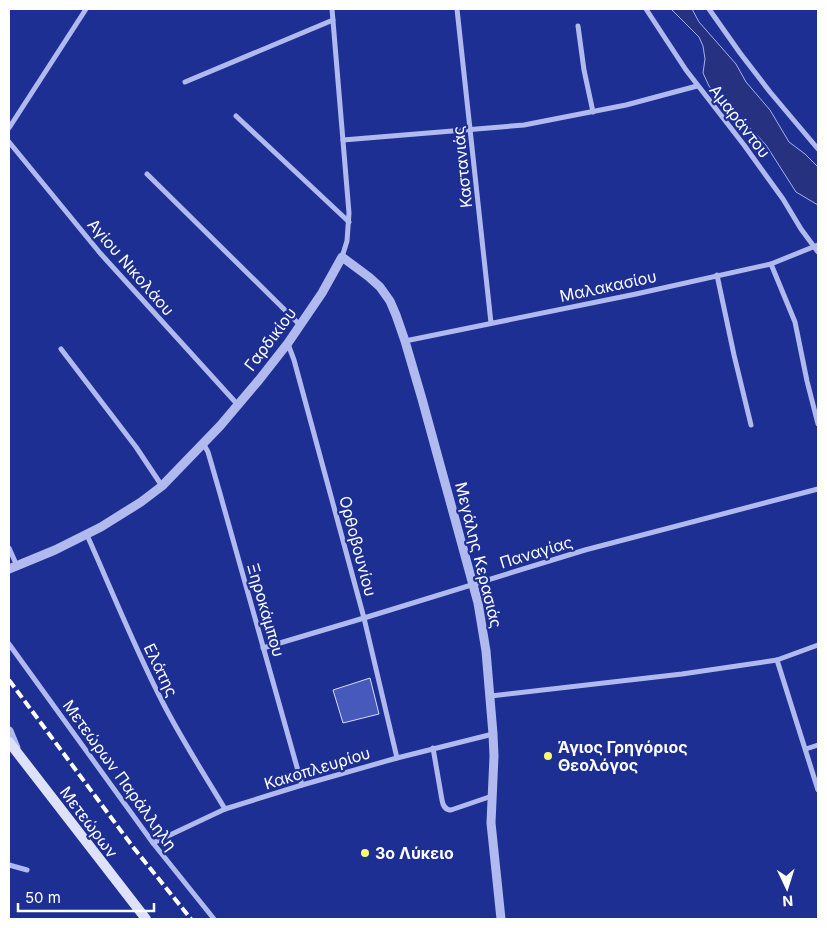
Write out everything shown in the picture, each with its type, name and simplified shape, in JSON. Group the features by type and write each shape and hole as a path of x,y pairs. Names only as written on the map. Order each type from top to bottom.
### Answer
{"main road":[{"name":"Μετεώρων","path":"9,742 146,919"}],"street":[{"path":"9,128 86,9"},
{"name":"Γαρδικίου","path":"13,568 87,535 119,517 162,486 238,405 288,343 330,280 342,257 347,241 349,222 332,9"},
{"name":"Καστανιάς","path":"457,9 491,323"},
{"name":"Αμαράντου","path":"646,9 697,86 744,145 816,246 818,252"},
{"path":"709,9 770,92 818,150"},
{"path":"185,82 334,20"},
{"path":"578,26 584,70 593,112"},
{"path":"343,140 524,125 626,105 697,86"},
{"path":"236,116 349,222"},
{"name":"Αγίου Νικολάου","path":"9,142 100,253 238,405"},
{"path":"147,174 300,324"},
{"name":"Μαλακασίου","path":"405,341 771,264 816,246"},
{"name":"Μεγάλης Κερασιάς","path":"342,257 380,287 393,308 405,341 474,584 483,630 490,696 494,756 492,840 501,919"},
{"path":"771,264 795,322 818,424"},
{"path":"717,275 751,425"},
{"name":"Ορθοβουνίου","path":"288,343 364,618 396,758"},
{"path":"61,349 136,447 162,486"},
{"name":"Ξηροκάμπου","path":"203,443 208,452 302,785"},
{"name":"Παναγίας","path":"263,648 585,550 818,489"},
{"name":"Ελάτης","path":"87,535 163,702 225,810"},
{"path":"9,548 13,568"},
{"name":"Μετεώρων Παράλληλη","path":"9,644 154,843 214,919"},
{"path":"490,696 682,674 777,660 818,645"},
{"path":"777,660 818,790"},
{"path":"9,731 18,753"},
{"name":"Κακοπλευρίου","path":"154,843 225,810 302,785 433,748 493,734"},
{"path":"806,749 818,745"},
{"path":"433,748 444,808 452,810 492,796"},
{"path":"9,865 28,870"}],"shaded area":[{"path":"671,9 692,9 699,22 736,64 746,82 770,110 789,142 818,167 818,205 796,192 766,145 741,121 731,116 721,103 709,86 703,73 705,59 699,37"}],"building":[{"path":"370,678 379,714 343,723 333,690"}],"railway":[{"path":"9,680 133,847 191,919"}],"place":[{"name":"Άγιος Γρηγόριος Θεολόγος","path":"548,756"},
{"name":"3ο Λύκειο","path":"365,853"}]}
